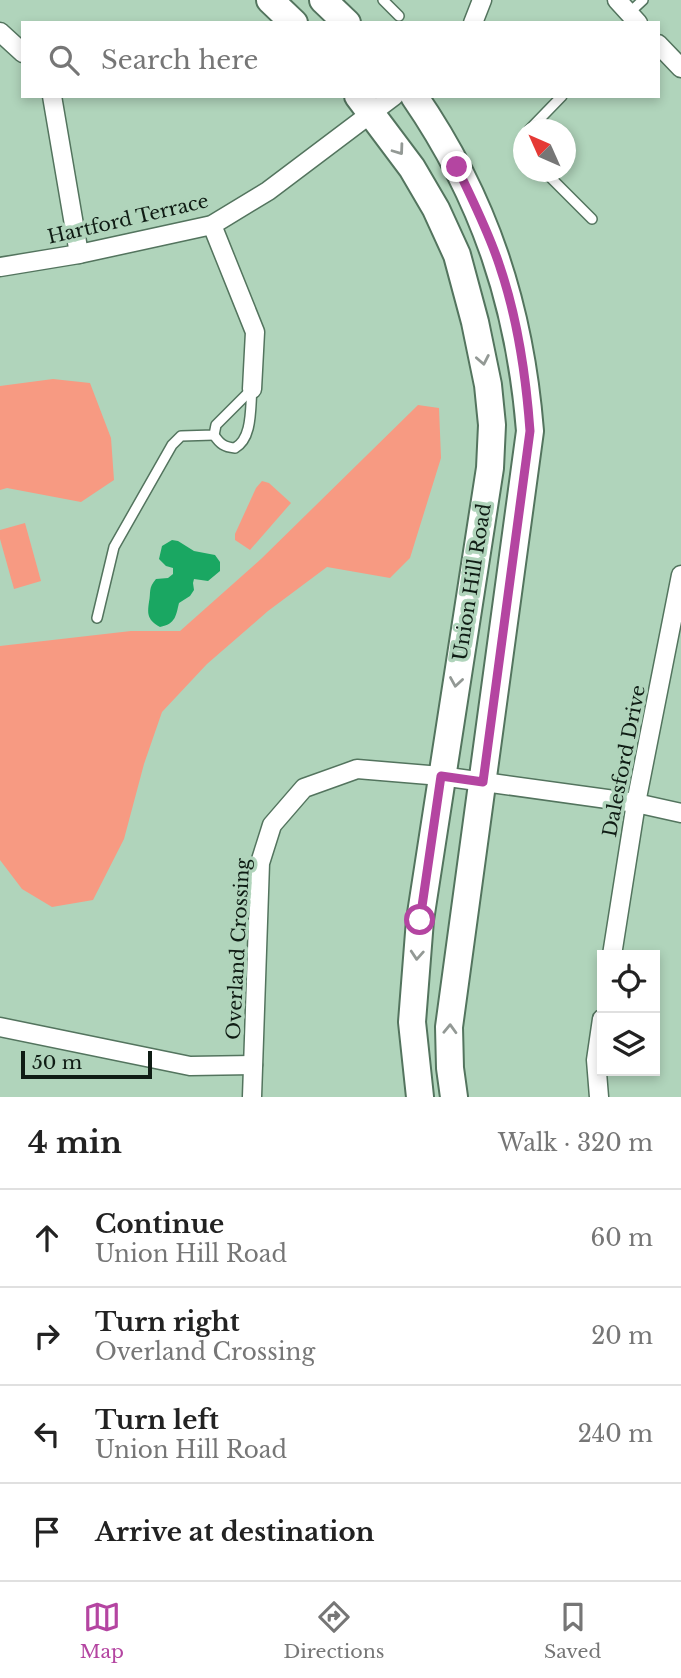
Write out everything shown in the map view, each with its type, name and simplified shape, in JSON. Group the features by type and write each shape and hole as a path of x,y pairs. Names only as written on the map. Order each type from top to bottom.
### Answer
{"street":[{"path":"270,0 292,21"},
{"path":"323,0 345,21"},
{"path":"474,21 482,0"},
{"path":"0,32 21,51"},
{"path":"661,51 681,68"},
{"path":"52,98 79,254"},
{"name":"Hartford Terrace","path":"0,267 79,254 212,225 268,191 365,105 388,98"},
{"name":"Union Hill Road","path":"415,98 457,167 500,266 515,320 527,390 530,431 449,1027 454,1097"},
{"name":"Union Hill Road","path":"365,105 418,178 457,255 488,385 492,425 490,468 420,920 412,1022 420,1097"},
{"path":"212,225 255,332 252,389"},
{"name":"Dalesford Drive","path":"613,950 636,803 681,575"},
{"name":"Overland Crossing","path":"252,1097 260,863 272,825 304,788 357,769 441,776 636,803 681,813"},
{"path":"0,1027 190,1066 253,1065"},
{"path":"597,1053 597,1072"},
{"path":"597,1076 599,1097"}],"lane":[{"path":"383,0 399,16"},
{"path":"628,12 643,0"},
{"path":"540,119 560,98"},
{"path":"555,182 592,219"},
{"path":"252,389 245,439 235,448 219,444 214,435 216,425 252,389"},
{"path":"97,618 114,547 172,444 181,436 214,435"}],"shaded area":[{"path":"53,379 90,383 111,438 114,480 81,502 7,488 0,490 0,386"},
{"path":"418,405 439,408 441,458 410,558 390,578 327,567 268,611 207,664 162,712 144,764 124,839 93,900 52,907 22,889 0,860 0,646 131,631 180,631 261,559"},
{"path":"262,481 269,483 291,503 250,550 235,540 235,534 256,488"},
{"path":"25,523 41,581 14,589 0,530"},
{"path":"172,540 194,551 215,555 220,562 220,571 208,581 194,579 194,590 190,596 179,603 169,624 160,627 148,614 150,590 156,579 168,578 173,574 173,568 166,566 159,559 162,546"}],"route":[{"path":"420,920 441,776 483,782 530,431 527,390 515,320 500,266 457,167"}]}
